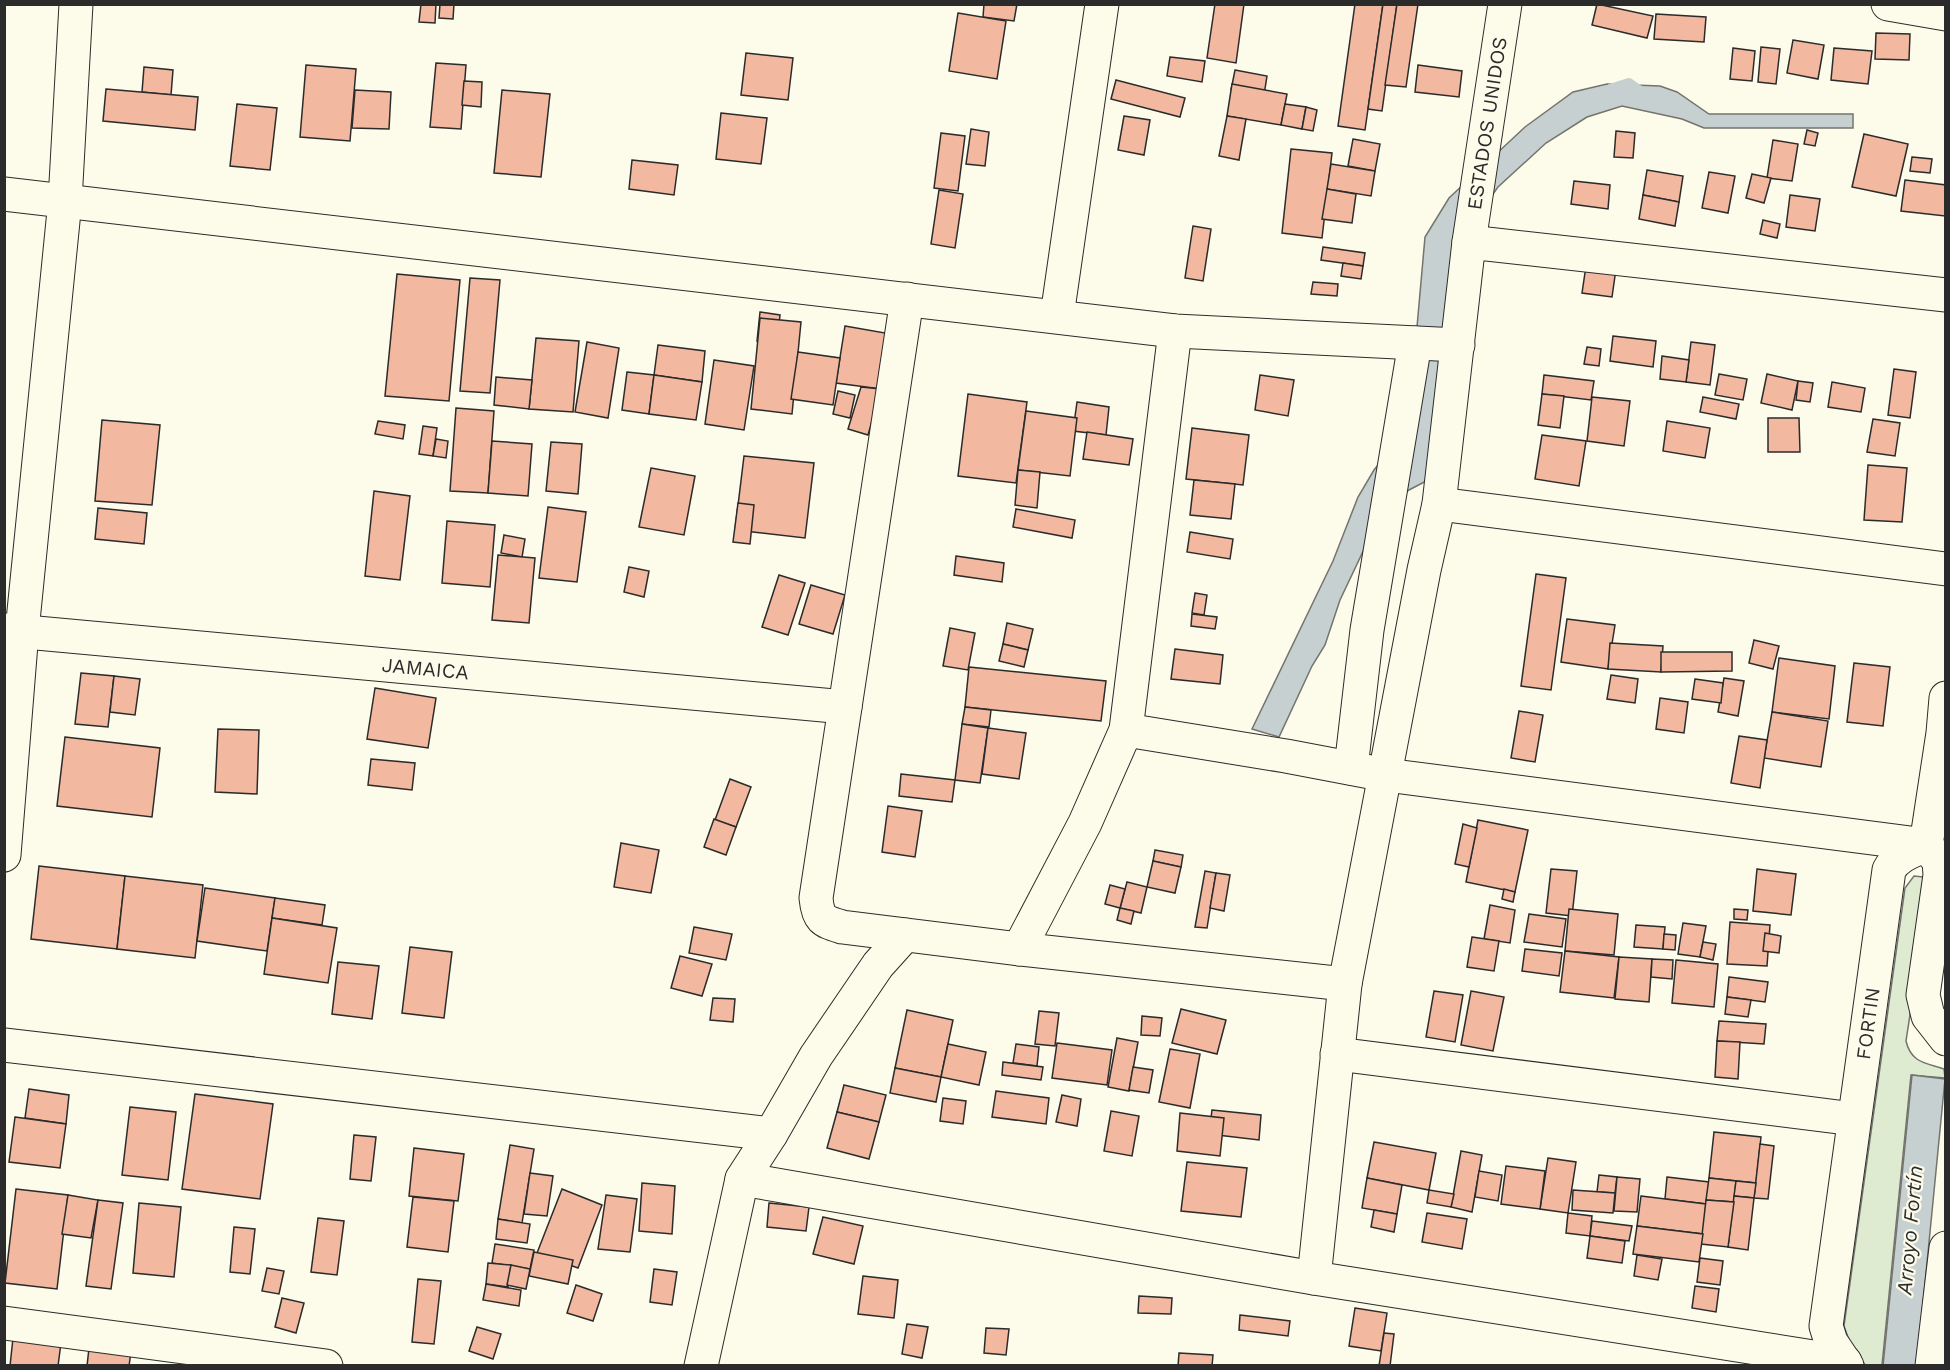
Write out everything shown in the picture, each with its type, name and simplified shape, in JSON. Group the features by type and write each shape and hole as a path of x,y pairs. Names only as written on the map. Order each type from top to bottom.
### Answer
{"street":[{"path":"4,855 13,631 65,201 76,4"},
{"path":"1057,316 1102,4"},
{"name":"ESTADOS UNIDOS","path":"1314,1278 1345,984 1438,504 1469,242 1505,4"},
{"path":"1888,4 1946,14"},
{"path":"4,194 1175,331 1458,345"},
{"path":"1469,242 1946,295"},
{"path":"907,299 816,898 818,914 825,922 842,927 1019,949 1345,984"},
{"path":"1019,949 1085,823 1126,729 1175,331"},
{"path":"1351,768 1367,630 1415,343"},
{"path":"1438,504 1946,569"},
{"name":"JAMAICA","path":"13,631 845,707"},
{"path":"1926,845 1944,733 1946,698"},
{"path":"1126,729 1386,774 1926,845 1938,861 1940,875 1923,995 1928,1016 1946,1039"},
{"name":"FORTIN","path":"1846,1364 1831,1342 1826,1326 1889,870 1893,863 1901,857 1926,845"},
{"path":"701,1365 742,1179 816,1056 878,965 905,935"},
{"path":"4,1045 771,1134"},
{"path":"1337,1054 1854,1119"},
{"path":"742,1179 1314,1278 1846,1364"},
{"path":"1932,1365 1946,1248"},
{"path":"4,1323 326,1365"}],"green space":[{"path":"1914,876 1923,877 1928,883 1929,890 1906,1041 1915,1058 1944,1069 1945,1078 1911,1075 1882,1365 1865,1365 1849,1340 1844,1326 1905,888"}],"water":[{"path":"1607,84 1660,86 1677,92 1709,114 1853,114 1853,128 1704,128 1682,119 1622,106 1587,117 1546,143 1498,187 1464,235 1432,478 1409,490 1398,499 1368,541 1340,600 1325,645 1312,666 1279,737 1252,729 1333,561 1358,497 1374,470 1408,428 1425,237 1449,198 1525,127 1573,92"},
{"name":"Arroyo Fortín","path":"1912,1075 1945,1079 1917,1365 1883,1366"}],"building":[{"path":"421,4 436,4 435,23 419,22"},
{"path":"440,4 454,4 453,19 439,18"},
{"path":"984,4 1017,4 1014,21 983,17"},
{"path":"1215,4 1244,4 1236,63 1207,58"},
{"path":"1355,4 1383,4 1365,130 1338,126"},
{"path":"1383,4 1397,4 1382,111 1368,109"},
{"path":"1397,4 1418,4 1406,87 1385,85"},
{"path":"1597,4 1653,16 1647,38 1592,25"},
{"path":"958,13 1006,21 997,79 949,71"},
{"path":"1656,14 1706,17 1704,42 1654,39"},
{"path":"1876,33 1910,34 1909,60 1875,59"},
{"path":"1793,40 1824,45 1818,79 1787,73"},
{"path":"1761,47 1780,49 1776,84 1758,82"},
{"path":"1733,48 1755,51 1752,81 1730,79"},
{"path":"1834,48 1872,51 1868,84 1831,80"},
{"path":"746,53 793,58 788,100 741,95"},
{"path":"1170,57 1205,61 1202,82 1167,76"},
{"path":"436,63 466,65 461,129 430,127"},
{"path":"306,65 356,69 350,141 300,137"},
{"path":"1418,65 1462,71 1459,97 1415,92"},
{"path":"144,67 173,70 171,95 142,92"},
{"path":"1235,70 1267,76 1264,95 1231,90"},
{"path":"1116,80 1185,98 1180,117 1111,99"},
{"path":"464,81 482,82 481,107 462,105"},
{"path":"1232,84 1287,94 1281,125 1227,116"},
{"path":"106,89 198,97 195,130 103,121"},
{"path":"355,90 391,92 389,129 352,128"},
{"path":"502,90 550,94 541,177 494,173"},
{"path":"237,104 277,108 270,170 230,166"},
{"path":"1285,104 1306,107 1302,129 1281,125"},
{"path":"1306,107 1317,110 1313,131 1302,129"},
{"path":"721,113 767,118 761,164 716,159"},
{"path":"1124,116 1150,120 1144,155 1118,150"},
{"path":"1227,116 1246,119 1239,160 1219,156"},
{"path":"971,129 989,132 985,166 966,164"},
{"path":"1807,130 1818,133 1815,146 1804,144"},
{"path":"1616,131 1635,133 1633,158 1614,157"},
{"path":"941,133 965,136 958,191 934,188"},
{"path":"1864,134 1908,144 1896,196 1852,187"},
{"path":"1353,139 1380,144 1375,171 1348,166"},
{"path":"1773,140 1798,144 1792,181 1767,178"},
{"path":"1291,149 1332,153 1322,238 1282,233"},
{"path":"1912,157 1932,159 1930,173 1910,171"},
{"path":"632,160 678,165 674,195 629,189"},
{"path":"1331,164 1375,171 1371,196 1327,189"},
{"path":"1647,170 1683,176 1679,202 1643,195"},
{"path":"1709,172 1735,176 1728,213 1702,208"},
{"path":"1752,174 1771,178 1764,203 1746,198"},
{"path":"1905,180 1946,185 1945,216 1901,211"},
{"path":"1574,181 1610,185 1608,209 1571,204"},
{"path":"1327,189 1356,194 1352,223 1322,219"},
{"path":"939,190 963,194 955,248 931,244"},
{"path":"1643,195 1679,202 1675,226 1639,219"},
{"path":"1790,195 1820,199 1815,231 1786,227"},
{"path":"1763,220 1780,224 1777,238 1760,234"},
{"path":"1193,226 1211,229 1203,281 1185,278"},
{"path":"1323,247 1365,253 1363,266 1321,260"},
{"path":"1343,263 1363,266 1361,279 1341,276"},
{"path":"1586,266 1616,269 1612,297 1582,293"},
{"path":"397,274 460,280 449,401 385,396"},
{"path":"470,278 500,280 490,393 460,391"},
{"path":"1313,282 1338,284 1337,296 1311,294"},
{"path":"760,312 780,315 777,344 757,341"},
{"path":"760,318 801,322 792,414 751,409"},
{"path":"845,326 891,334 881,389 836,383"},
{"path":"1613,336 1656,341 1653,367 1610,361"},
{"path":"536,338 579,341 573,412 529,409"},
{"path":"587,342 619,348 608,418 575,412"},
{"path":"1691,342 1715,345 1710,385 1686,382"},
{"path":"658,345 705,351 702,382 654,375"},
{"path":"1587,347 1601,349 1599,366 1584,364"},
{"path":"798,352 840,358 833,405 791,399"},
{"path":"1662,356 1689,360 1686,382 1660,379"},
{"path":"714,360 754,366 744,430 705,424"},
{"path":"1894,369 1916,372 1910,418 1888,415"},
{"path":"627,372 654,375 649,414 622,410"},
{"path":"1719,374 1747,379 1743,400 1715,395"},
{"path":"1767,374 1798,381 1792,410 1761,403"},
{"path":"654,375 702,382 696,420 649,414"},
{"path":"1260,375 1294,380 1288,416 1255,410"},
{"path":"1544,375 1594,381 1591,400 1542,394"},
{"path":"496,377 532,380 529,409 494,405"},
{"path":"1798,381 1813,383 1810,402 1796,400"},
{"path":"1832,382 1865,388 1861,412 1828,407"},
{"path":"861,387 881,389 868,435 848,429"},
{"path":"838,391 855,395 850,418 833,414"},
{"path":"968,394 1027,402 1016,483 958,476"},
{"path":"1542,394 1564,396 1560,428 1538,425"},
{"path":"1592,397 1630,401 1624,446 1587,441"},
{"path":"1703,397 1739,404 1736,419 1700,412"},
{"path":"1077,402 1109,407 1106,435 1073,431"},
{"path":"456,408 494,411 488,493 450,491"},
{"path":"1026,411 1077,418 1070,476 1018,470"},
{"path":"1768,418 1799,418 1800,452 1768,452"},
{"path":"1873,419 1900,423 1895,456 1867,452"},
{"path":"102,420 160,425 152,505 95,501"},
{"path":"378,421 405,425 403,439 375,434"},
{"path":"1667,421 1710,428 1705,458 1663,451"},
{"path":"423,426 437,428 433,456 419,454"},
{"path":"1192,428 1249,435 1243,485 1186,479"},
{"path":"1087,432 1133,439 1129,465 1083,459"},
{"path":"1542,435 1586,441 1579,486 1535,479"},
{"path":"436,439 448,441 446,458 433,456"},
{"path":"492,441 532,444 528,496 488,493"},
{"path":"551,442 582,444 578,494 546,491"},
{"path":"744,456 814,463 805,538 735,530"},
{"path":"1868,465 1907,468 1902,522 1864,520"},
{"path":"651,468 695,476 684,535 639,527"},
{"path":"1018,470 1040,472 1037,508 1015,505"},
{"path":"1194,480 1235,484 1231,519 1190,515"},
{"path":"374,491 410,496 400,580 365,576"},
{"path":"738,503 754,505 750,544 733,542"},
{"path":"548,507 586,512 577,582 539,578"},
{"path":"98,508 147,513 144,544 95,539"},
{"path":"1016,509 1075,520 1072,538 1013,527"},
{"path":"447,521 495,525 490,587 442,583"},
{"path":"1190,532 1233,539 1230,559 1187,552"},
{"path":"504,535 525,539 522,557 501,553"},
{"path":"498,555 535,558 529,623 492,620"},
{"path":"956,556 1004,563 1002,582 954,575"},
{"path":"629,567 649,571 644,597 624,592"},
{"path":"1536,574 1566,578 1551,690 1521,686"},
{"path":"779,575 805,583 788,635 762,627"},
{"path":"811,585 845,595 833,634 799,624"},
{"path":"1195,593 1207,595 1204,615 1192,613"},
{"path":"1192,614 1217,617 1215,629 1191,626"},
{"path":"1567,619 1615,625 1608,669 1561,662"},
{"path":"1007,623 1033,629 1028,650 1003,644"},
{"path":"950,628 975,633 968,670 943,666"},
{"path":"1754,640 1779,646 1773,669 1749,663"},
{"path":"1610,643 1663,646 1661,672 1608,669"},
{"path":"1003,644 1028,650 1024,667 999,661"},
{"path":"1175,649 1223,655 1220,684 1171,679"},
{"path":"1661,652 1732,652 1732,671 1661,672"},
{"path":"1779,658 1835,666 1829,719 1772,712"},
{"path":"1854,663 1890,667 1883,726 1847,722"},
{"path":"969,667 1106,681 1101,721 965,707"},
{"path":"81,673 114,676 108,727 75,724"},
{"path":"1611,675 1638,679 1635,703 1607,699"},
{"path":"114,676 140,679 135,715 110,712"},
{"path":"1724,678 1744,681 1738,716 1718,712"},
{"path":"1695,679 1723,683 1721,703 1692,699"},
{"path":"375,688 436,698 428,748 367,739"},
{"path":"1660,698 1688,702 1684,733 1656,729"},
{"path":"965,707 991,710 989,727 962,724"},
{"path":"1519,711 1543,715 1535,762 1511,758"},
{"path":"1772,712 1828,721 1821,767 1764,758"},
{"path":"962,724 988,728 980,783 955,780"},
{"path":"988,728 1026,733 1019,779 982,774"},
{"path":"218,729 259,730 257,794 215,792"},
{"path":"1739,736 1767,740 1760,788 1731,783"},
{"path":"65,737 160,748 152,817 57,806"},
{"path":"371,759 415,763 412,790 368,785"},
{"path":"901,774 955,780 952,802 899,796"},
{"path":"730,779 751,787 736,827 715,820"},
{"path":"888,806 922,811 915,857 882,852"},
{"path":"714,819 736,827 726,855 704,847"},
{"path":"1478,820 1528,830 1515,892 1466,882"},
{"path":"1463,824 1477,828 1469,867 1455,864"},
{"path":"621,843 659,850 651,893 614,887"},
{"path":"1155,850 1183,855 1181,867 1153,861"},
{"path":"1153,861 1181,867 1175,893 1147,887"},
{"path":"39,866 125,876 117,949 31,939"},
{"path":"1551,869 1577,871 1572,916 1546,913"},
{"path":"1757,869 1796,874 1791,915 1753,911"},
{"path":"1205,871 1216,873 1207,928 1195,927"},
{"path":"1216,873 1230,875 1224,911 1210,908"},
{"path":"125,876 203,885 195,958 117,949"},
{"path":"1127,882 1147,887 1141,913 1120,908"},
{"path":"1110,885 1125,889 1120,908 1105,904"},
{"path":"205,888 275,898 267,951 197,941"},
{"path":"1504,889 1515,892 1513,902 1502,899"},
{"path":"275,898 325,905 322,925 272,918"},
{"path":"1490,905 1515,910 1510,943 1484,939"},
{"path":"1120,908 1134,911 1131,924 1117,920"},
{"path":"1569,909 1618,914 1614,955 1565,951"},
{"path":"1734,909 1748,910 1747,920 1734,919"},
{"path":"1529,914 1566,919 1562,947 1524,942"},
{"path":"272,918 337,928 328,983 264,974"},
{"path":"1730,922 1770,925 1767,966 1727,964"},
{"path":"1683,923 1706,926 1700,957 1678,954"},
{"path":"1636,925 1665,927 1663,949 1634,947"},
{"path":"694,927 732,934 726,960 689,953"},
{"path":"1765,933 1781,936 1779,953 1763,951"},
{"path":"1664,934 1676,935 1675,950 1663,949"},
{"path":"1472,937 1499,941 1494,971 1467,967"},
{"path":"1703,942 1716,944 1713,960 1700,957"},
{"path":"410,947 452,952 444,1018 402,1013"},
{"path":"1525,949 1562,953 1559,976 1522,971"},
{"path":"1565,951 1619,957 1614,998 1560,992"},
{"path":"680,956 712,964 702,996 671,988"},
{"path":"1619,957 1652,959 1649,1002 1615,999"},
{"path":"1652,959 1673,960 1672,979 1651,977"},
{"path":"1676,960 1718,964 1714,1007 1672,1003"},
{"path":"338,962 379,966 372,1019 332,1014"},
{"path":"1729,977 1768,982 1765,1002 1727,997"},
{"path":"1434,991 1463,995 1455,1042 1426,1037"},
{"path":"1471,991 1504,997 1493,1051 1461,1045"},
{"path":"1727,997 1751,1000 1748,1017 1725,1014"},
{"path":"713,998 735,999 733,1022 710,1020"},
{"path":"1181,1009 1226,1020 1217,1054 1172,1043"},
{"path":"907,1010 953,1020 941,1077 895,1068"},
{"path":"1039,1011 1059,1013 1055,1046 1035,1044"},
{"path":"1142,1016 1162,1018 1160,1036 1141,1035"},
{"path":"1719,1021 1766,1024 1764,1044 1717,1041"},
{"path":"1117,1038 1138,1042 1129,1091 1108,1087"},
{"path":"1717,1041 1740,1042 1738,1079 1715,1077"},
{"path":"1057,1043 1112,1050 1107,1085 1052,1078"},
{"path":"948,1044 986,1052 979,1085 941,1077"},
{"path":"1016,1044 1039,1047 1037,1066 1013,1063"},
{"path":"1170,1049 1200,1054 1190,1108 1159,1102"},
{"path":"1003,1062 1043,1067 1041,1080 1002,1075"},
{"path":"1133,1067 1153,1070 1149,1093 1129,1090"},
{"path":"895,1068 941,1077 936,1102 890,1093"},
{"path":"844,1085 886,1095 879,1122 837,1112"},
{"path":"29,1089 69,1095 66,1124 25,1118"},
{"path":"996,1091 1049,1098 1046,1124 992,1117"},
{"path":"195,1094 273,1104 260,1199 182,1189"},
{"path":"1062,1095 1081,1099 1077,1126 1056,1122"},
{"path":"943,1098 966,1101 963,1124 940,1121"},
{"path":"130,1107 176,1112 168,1180 122,1175"},
{"path":"1212,1110 1261,1115 1259,1140 1209,1134"},
{"path":"1111,1111 1139,1116 1132,1156 1104,1151"},
{"path":"837,1112 879,1122 869,1159 827,1148"},
{"path":"1180,1113 1224,1118 1220,1156 1177,1151"},
{"path":"15,1117 66,1124 60,1168 9,1162"},
{"path":"1714,1132 1761,1137 1756,1183 1709,1178"},
{"path":"354,1135 376,1137 371,1181 350,1179"},
{"path":"1374,1142 1436,1153 1429,1190 1367,1178"},
{"path":"1760,1144 1774,1146 1768,1199 1754,1198"},
{"path":"510,1145 534,1149 522,1223 498,1219"},
{"path":"414,1148 464,1154 458,1201 409,1196"},
{"path":"1461,1151 1482,1155 1472,1212 1451,1207"},
{"path":"1548,1158 1576,1162 1568,1213 1540,1209"},
{"path":"1187,1162 1247,1168 1241,1217 1181,1211"},
{"path":"1506,1166 1545,1171 1540,1209 1501,1204"},
{"path":"1479,1171 1502,1175 1498,1201 1475,1197"},
{"path":"530,1173 553,1176 547,1216 524,1214"},
{"path":"1599,1175 1617,1177 1615,1193 1597,1192"},
{"path":"1617,1177 1640,1179 1637,1212 1614,1211"},
{"path":"1667,1177 1709,1182 1706,1204 1665,1199"},
{"path":"1367,1178 1402,1185 1397,1214 1362,1208"},
{"path":"1709,1178 1736,1181 1734,1202 1706,1200"},
{"path":"1736,1181 1756,1183 1754,1198 1734,1196"},
{"path":"642,1183 675,1186 672,1234 639,1231"},
{"path":"16,1189 68,1195 57,1289 5,1283"},
{"path":"562,1189 602,1205 578,1268 537,1253"},
{"path":"1429,1190 1454,1194 1451,1207 1427,1203"},
{"path":"1573,1190 1615,1193 1613,1213 1572,1210"},
{"path":"68,1195 98,1200 91,1238 62,1234"},
{"path":"606,1195 637,1199 630,1252 598,1249"},
{"path":"1641,1196 1706,1204 1703,1234 1637,1226"},
{"path":"1734,1196 1754,1198 1748,1250 1728,1247"},
{"path":"413,1197 454,1201 448,1252 407,1247"},
{"path":"98,1200 123,1203 111,1289 86,1286"},
{"path":"1706,1200 1734,1202 1728,1247 1701,1244"},
{"path":"139,1203 181,1207 174,1277 133,1273"},
{"path":"769,1203 809,1207 806,1231 767,1227"},
{"path":"1374,1210 1397,1214 1394,1232 1371,1227"},
{"path":"1427,1213 1467,1219 1462,1249 1422,1242"},
{"path":"1568,1213 1592,1216 1590,1236 1566,1233"},
{"path":"823,1217 863,1226 854,1264 813,1254"},
{"path":"318,1218 344,1221 337,1275 311,1272"},
{"path":"498,1219 530,1224 527,1243 496,1239"},
{"path":"1592,1221 1632,1226 1629,1241 1590,1236"},
{"path":"1637,1226 1703,1234 1699,1262 1633,1254"},
{"path":"234,1227 255,1229 250,1274 230,1272"},
{"path":"1590,1236 1625,1241 1622,1263 1587,1258"},
{"path":"495,1244 534,1250 530,1269 492,1263"},
{"path":"534,1252 573,1260 568,1284 529,1276"},
{"path":"1637,1255 1662,1259 1658,1280 1634,1276"},
{"path":"1700,1258 1723,1261 1720,1285 1697,1282"},
{"path":"488,1263 511,1265 508,1287 486,1284"},
{"path":"511,1265 530,1269 526,1289 507,1285"},
{"path":"267,1268 284,1271 279,1294 262,1291"},
{"path":"654,1269 677,1272 672,1305 650,1302"},
{"path":"863,1276 898,1280 894,1318 858,1314"},
{"path":"418,1279 441,1281 434,1344 412,1342"},
{"path":"486,1284 521,1290 519,1306 483,1300"},
{"path":"576,1285 602,1294 593,1321 567,1313"},
{"path":"1695,1286 1719,1289 1716,1312 1692,1308"},
{"path":"1139,1296 1172,1298 1171,1314 1138,1313"},
{"path":"282,1298 304,1303 296,1333 275,1327"},
{"path":"1355,1308 1387,1313 1381,1351 1349,1346"},
{"path":"1240,1315 1290,1321 1288,1336 1239,1330"},
{"path":"907,1324 928,1327 922,1358 902,1354"},
{"path":"477,1327 501,1334 493,1359 469,1351"},
{"path":"986,1328 1009,1329 1006,1355 984,1353"},
{"path":"1384,1333 1394,1334 1390,1366 1379,1366"},
{"path":"13,1338 61,1343 58,1366 10,1366"},
{"path":"89,1348 131,1352 129,1366 87,1366"},
{"path":"1179,1353 1213,1355 1212,1366 1178,1366"}],"waterway":[{"path":"1610,89 1629,83 1642,92"}]}
